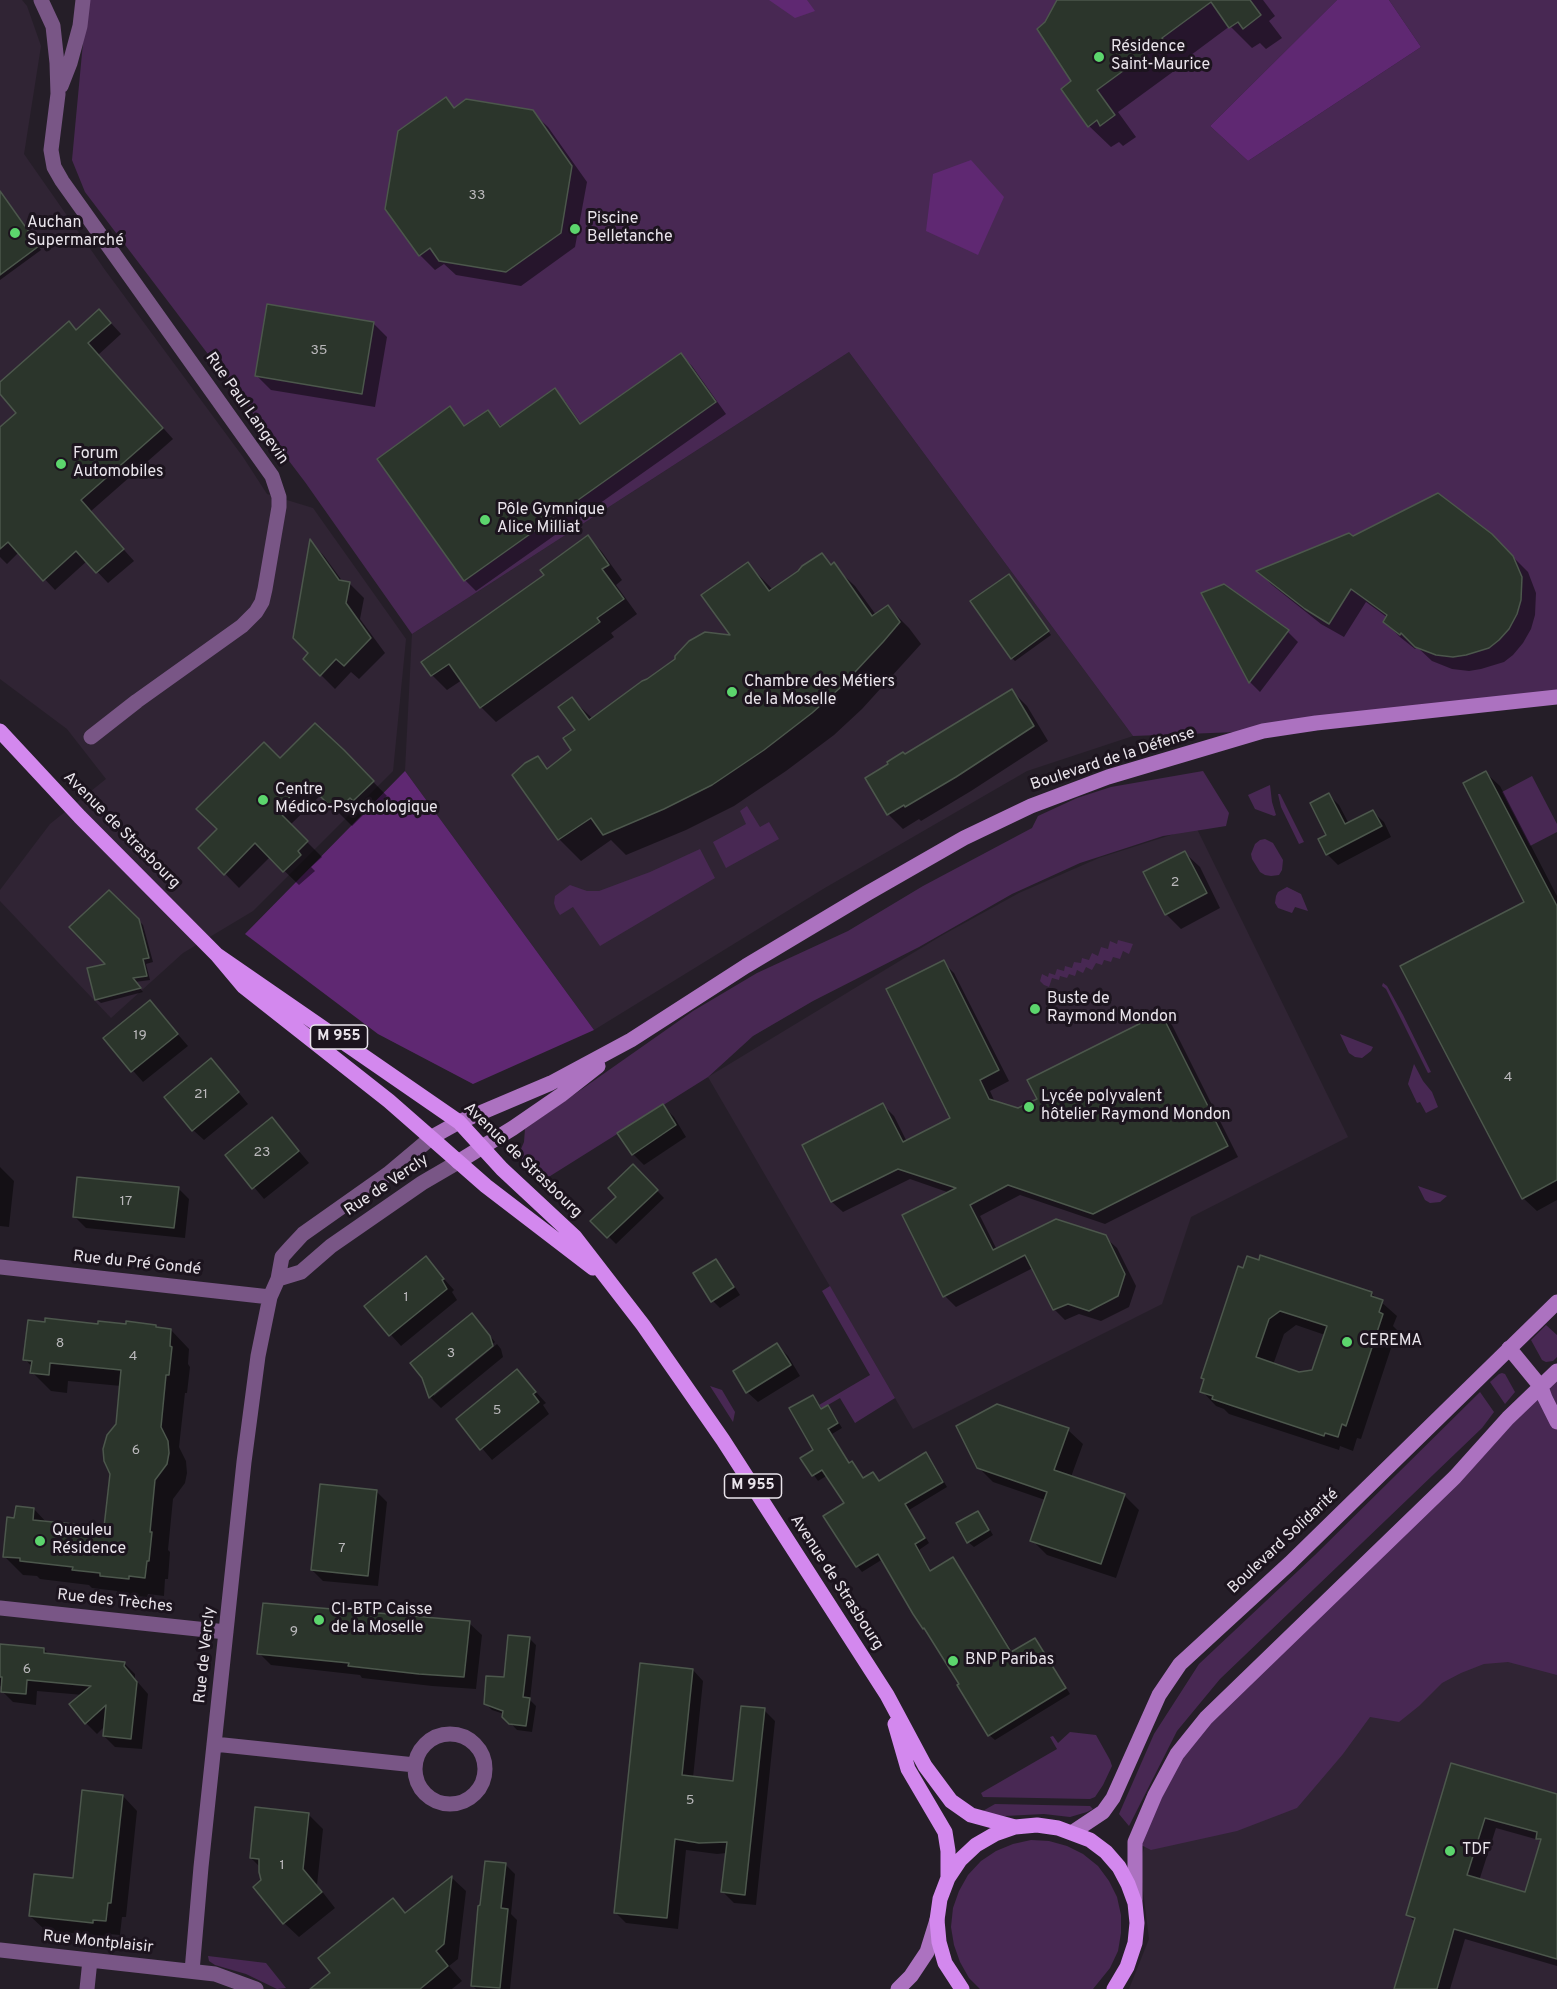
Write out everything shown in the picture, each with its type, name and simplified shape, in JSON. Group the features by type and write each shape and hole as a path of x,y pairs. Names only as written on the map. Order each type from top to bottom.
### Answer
{"main road":[{"name":"Avenue de Strasbourg","path":"0,731 80,817 217,955 243,986 380,1093 486,1186 612,1282"},
{"name":"Avenue de Strasbourg","path":"217,955 459,1122 502,1169 575,1237 612,1282 723,1440 887,1695 926,1766 951,1801 971,1815 1015,1827"},
{"name":"Avenue de Strasbourg","path":"887,1695 908,1770 945,1832 948,1878"},
{"path":"962,1989 945,1963 939,1942 937,1920 940,1899 948,1878 960,1860 976,1845 995,1834 1015,1827 1037,1825 1073,1832 1090,1840 1106,1852 1119,1867 1128,1884 1135,1903 1137,1923 1135,1943 1127,1967 1115,1988"}],"street":[{"name":"Rue Paul Langevin","path":"41,0 53,26 57,63 58,94 51,150 54,167 272,476 279,497 265,589 262,602 256,612 242,626 91,737"},
{"name":"Rue Paul Langevin","path":"58,94 70,63 80,26 82,0"},
{"name":"Boulevard de la Défense","path":"432,1137 459,1122 551,1083 631,1040 792,938 964,838 1030,806 1108,777 1263,731 1305,724 1557,697"},
{"name":"Boulevard de la Défense","path":"458,1162 561,1095 631,1040"},
{"name":"Rue de Vercly","path":"192,1971 252,1395 270,1297 278,1279 282,1257 303,1234 388,1174 432,1137"},
{"name":"Rue de Vercly","path":"278,1279 301,1272 331,1246 422,1183 458,1162"},
{"name":"Rue du Pré Gondé","path":"0,1267 270,1297"},
{"name":"Boulevard Solidarité","path":"1073,1832 1103,1812 1113,1798 1159,1695 1180,1664 1306,1547 1557,1302"},
{"path":"1509,1348 1541,1387 1557,1422"},
{"path":"1135,1903 1135,1842 1155,1795 1177,1754 1206,1718 1455,1478 1508,1418 1557,1371"},
{"name":"Rue des Trèches","path":"0,1608 226,1632"},
{"path":"449,1734 461,1736 474,1744 482,1757 484,1772 481,1785 473,1795 461,1802 448,1804 435,1801 424,1793 418,1785 415,1765 426,1743 449,1734"},
{"path":"214,1744 415,1765"},
{"path":"898,1989 911,1976 927,1952 937,1920"},
{"name":"Rue Montplaisir","path":"0,1950 192,1971"},
{"path":"87,1989 90,1960"},
{"path":"192,1971 222,1976 256,1989"}],"shaded area":[{"path":"0,0 22,0 27,6 41,46 24,154 105,270 243,457 267,494 313,508 406,639 393,771 253,911 183,953 111,1018 0,901 0,890 50,824 106,779 67,729 0,679"},
{"path":"87,0 1337,0 1210,126 1248,161 1421,47 1389,0 1557,0 1557,697 1263,731 1133,736 849,352 412,634 305,482 85,192 72,160"},
{"path":"769,0 807,0 815,11 795,18"},
{"path":"1337,0 1389,0 1421,47 1248,161 1210,126"},
{"path":"971,160 1004,197 978,255 926,231 933,174"},
{"path":"849,352 1133,736 1027,771 823,889 594,1030 405,771 412,634"},
{"path":"405,771 594,1030 473,1084 378,1034 245,934"},
{"path":"1203,771 1229,813 1226,826 1163,836 1080,863 1012,894 919,947 813,1001 753,1036 708,1077 547,1178 541,1180 528,1168 522,1158 521,1149 525,1129 693,1011 757,973 848,931 923,886 1032,828 1038,816 1077,798 1111,787"},
{"path":"1532,776 1557,824 1557,832 1530,846 1502,792"},
{"path":"1270,785 1276,815 1274,816 1255,809 1248,795"},
{"path":"1278,794 1304,842 1299,844 1281,807"},
{"path":"747,806 760,827 769,822 779,839 726,868 713,842 746,824 740,811"},
{"name":"Lycée polyvalent hôtelier Raymond Mondon","path":"1196,827 1348,1137 1191,1217 1162,1304 913,1429 708,1077 941,936 1019,893 1099,858"},
{"path":"1265,839 1273,843 1283,860 1279,875 1265,875 1260,872 1252,859 1251,854 1255,844"},
{"path":"700,849 715,878 600,946 573,907 560,915 556,909 555,896 570,885 587,891 599,891 650,872"},
{"path":"1287,887 1301,894 1308,911 1295,907 1292,913 1278,908 1275,903 1276,896 1278,892"},
{"path":"1118,940 1133,944 1129,954 1123,951 1120,959 1113,957 1111,962 1104,960 1102,965 1096,963 1092,970 1086,967 1083,973 1077,970 1075,976 1069,974 1067,978 1060,976 1059,980 1052,978 1049,987 1040,981 1042,974 1048,977 1049,973 1055,975 1057,969 1064,971 1065,966 1072,968 1074,962 1081,963 1082,958 1089,960 1092,953 1098,956 1101,947 1108,949 1110,941 1117,944"},
{"path":"1383,983 1387,986 1403,1015 1431,1072 1428,1073 1386,989 1382,986"},
{"path":"1340,1034 1373,1047 1362,1058 1355,1057 1349,1053"},
{"path":"1414,1064 1432,1092 1438,1107 1426,1113 1420,1102 1417,1103 1408,1084"},
{"path":"1418,1186 1447,1196 1440,1202 1430,1203 1425,1200"},
{"path":"830,1286 895,1398 855,1423 840,1398 821,1409 819,1405 870,1375 822,1291"},
{"path":"1546,1325 1557,1335 1557,1357 1553,1361 1546,1362 1542,1360 1531,1340"},
{"path":"1557,1369 1557,1989 1129,1989 1149,1939 1141,1859 1161,1789"},
{"path":"1557,1371 1557,1675 1508,1662 1484,1664 1461,1673 1442,1683 1399,1722 1370,1717 1343,1754 1297,1808 1237,1831 1151,1850 1135,1842 1177,1754"},
{"path":"1502,1373 1505,1374 1515,1392 1505,1404 1490,1382"},
{"path":"710,1386 722,1390 735,1412 733,1422"},
{"path":"1480,1392 1494,1412 1482,1428 1220,1679 1177,1731 1129,1826 1119,1814 1154,1734 1199,1664 1315,1555"},
{"path":"1070,1732 1096,1735 1110,1760 1112,1766 1095,1797 1090,1799 983,1797 981,1793 1057,1749 1050,1737 1053,1736 1058,1743"},
{"path":"995,1804 1090,1806 1093,1809 1070,1817 1044,1814 1004,1816 981,1812"},
{"path":"1031,1840 1049,1841 1083,1854 1098,1866 1117,1897 1121,1915 1118,1951 1110,1968 1093,1989 980,1989 969,1978 960,1962 951,1927 953,1908 968,1875 981,1861 996,1851"},
{"path":"208,1956 266,1963 286,1988 277,1989 246,1974 215,1965 209,1961"}],"building":[{"name":"Résidence Saint-Maurice","path":"1057,0 1250,0 1261,15 1243,29 1238,22 1229,28 1211,2 1162,38 1164,41 1097,90 1115,115 1100,126 1097,120 1088,127 1061,89 1071,81 1037,29 1045,22"},
{"path":"446,97 454,108 466,99 533,110 572,166 561,233 506,272 439,261 430,248 419,256 385,209 398,131"},
{"name":"Auchan Supermarché","path":"0,191 39,246 0,275"},
{"path":"267,304 374,322 362,394 255,376"},
{"name":"Forum Automobiles","path":"99,309 111,323 88,343 163,428 81,500 124,549 96,573 76,551 43,581 8,542 0,549 0,427 16,413 0,394 0,382 69,321 76,330"},
{"name":"Pôle Gymnique Alice Milliat","path":"681,353 716,402 464,581 377,459 450,406 464,426 488,410 500,427 555,388 580,424"},
{"path":"1438,493 1492,534 1513,556 1522,577 1521,600 1517,614 1509,629 1489,648 1453,657 1436,655 1415,647 1401,633 1400,635 1383,622 1387,615 1351,589 1329,624 1305,609 1256,571 1349,533 1353,536"},
{"path":"588,535 609,565 602,569 624,599 597,618 600,622 480,708 449,664 431,676 421,662 544,575 540,570"},
{"path":"310,539 339,580 350,582 346,603 371,638 344,666 336,659 320,676 303,659 308,653 293,638"},
{"name":"Chambre des Métiers de la Moselle","path":"822,553 831,565 834,562 872,616 888,605 900,622 883,642 841,687 812,713 764,750 712,785 664,809 603,835 591,818 558,840 512,775 525,763 538,756 547,769 571,750 563,738 575,730 558,707 572,697 589,720 675,659 675,656 689,641 705,632 730,635 701,595 748,562 769,591"},
{"path":"1009,574 1049,631 1011,659 970,601"},
{"path":"1224,584 1289,630 1249,683 1201,593"},
{"path":"1012,689 1034,726 956,777 887,815 865,778 903,752 905,754"},
{"name":"Centre Médico-Psychologique","path":"315,723 374,781 353,801 350,798 336,812 305,781 277,810 308,841 298,851 301,855 283,872 255,843 224,875 198,848 217,829 196,809 264,742 280,758"},
{"path":"1486,771 1557,906 1557,1180 1522,1199 1400,966 1524,902 1463,783"},
{"path":"1329,793 1345,824 1373,810 1382,826 1326,855 1318,839 1326,835 1310,803"},
{"path":"1185,851 1207,893 1165,915 1143,872"},
{"path":"109,890 139,919 149,958 143,959 147,976 133,978 141,988 95,1000 87,968 105,964 69,927"},
{"path":"944,960 999,1070 980,1080 989,1099 1018,1108 1037,1099 1027,1080 1161,1013 1228,1146 1093,1214 1008,1185 970,1205 993,1250 1056,1219 1106,1235 1125,1274 1118,1296 1089,1311 1068,1304 1053,1310 1025,1255 943,1297 902,1215 956,1188 898,1169 831,1202 802,1145 883,1103 903,1142 950,1118 886,989"},
{"path":"150,1000 178,1034 131,1072 103,1038"},
{"path":"211,1058 239,1092 192,1131 164,1097"},
{"path":"663,1104 676,1125 632,1155 617,1133"},
{"path":"272,1117 299,1151 252,1189 225,1155"},
{"path":"633,1164 658,1190 607,1238 590,1221 616,1197 608,1188"},
{"path":"77,1177 179,1187 174,1228 73,1217"},
{"name":"CEREMA","path":"1260,1255 1372,1292 1371,1296 1383,1300 1379,1312 1383,1314 1346,1426 1342,1424 1338,1437 1325,1433 1324,1436 1212,1399 1213,1396 1200,1392 1204,1379 1201,1378 1238,1266 1243,1268 1247,1256 1259,1260","holes":["1280,1311 1327,1326 1312,1370 1299,1372 1256,1357 1269,1319"]},
{"path":"426,1256 444,1279 442,1280 447,1289 389,1336 364,1306"},
{"path":"716,1259 734,1287 711,1302 693,1273"},
{"path":"472,1313 490,1336 493,1346 429,1398 422,1378 410,1363"},
{"path":"45,1318 98,1324 98,1321 126,1324 126,1321 171,1329 170,1346 172,1347 169,1375 166,1375 161,1427 168,1441 169,1453 167,1464 155,1480 150,1532 152,1532 145,1578 100,1576 100,1573 72,1570 73,1567 3,1557 7,1517 14,1518 16,1506 34,1508 33,1520 104,1527 110,1474 104,1461 103,1449 107,1435 116,1424 121,1370 50,1363 49,1375 30,1373 32,1361 23,1360 28,1320 45,1322"},
{"path":"777,1343 791,1365 746,1393 733,1371"},
{"path":"517,1369 536,1392 533,1394 539,1402 480,1450 456,1419"},
{"path":"813,1395 821,1409 828,1405 838,1423 828,1429 849,1463 852,1461 863,1478 873,1472 879,1481 926,1452 943,1482 905,1504 925,1538 915,1544 930,1571 953,1557 1011,1652 1035,1638 1066,1688 988,1736 957,1685 959,1684 913,1614 878,1554 856,1567 823,1516 844,1503 822,1470 812,1476 800,1458 813,1450 789,1408"},
{"path":"997,1404 1069,1428 1054,1470 1125,1494 1101,1564 1030,1541 1047,1492 977,1468 956,1426"},
{"path":"320,1484 377,1490 368,1576 311,1570"},
{"path":"978,1511 989,1530 967,1543 956,1523"},
{"path":"263,1603 470,1621 464,1677 419,1674 348,1666 349,1663 257,1654"},
{"path":"508,1635 530,1637 523,1697 530,1698 526,1726 509,1724 502,1717 503,1711 484,1704 486,1676 504,1677"},
{"path":"0,1644 44,1648 44,1653 125,1662 124,1666 137,1682 131,1739 103,1736 106,1705 85,1724 69,1704 91,1686 27,1680 26,1694 1,1692"},
{"path":"640,1663 693,1669 682,1775 733,1781 741,1706 765,1708 745,1895 721,1892 727,1842 699,1843 675,1839 667,1918 614,1913"},
{"name":"TDF","path":"1451,1763 1557,1794 1557,1959 1454,1929 1437,1989 1394,1989 1415,1918 1406,1915","holes":["1485,1818 1537,1832 1536,1839 1541,1839 1525,1892 1467,1875"]},
{"path":"82,1790 123,1795 111,1903 108,1903 106,1921 93,1920 93,1923 29,1916 34,1874 73,1878"},
{"path":"255,1807 309,1813 303,1869 322,1892 283,1924 253,1887 261,1880 259,1859 250,1858"},
{"path":"485,1861 506,1863 501,1908 508,1909 500,1988 471,1986 478,1906 480,1905"},
{"path":"452,1876 444,1944 436,1951 448,1966 420,1989 310,1989 330,1973 318,1958 393,1898 405,1913"}],"place":[{"name":"Résidence Saint-Maurice","path":"1099,57"},
{"name":"Piscine Belletanche","path":"575,229"},
{"name":"Auchan Supermarché","path":"15,233"},
{"name":"Forum Automobiles","path":"61,464"},
{"name":"Pôle Gymnique Alice Milliat","path":"485,520"},
{"name":"Chambre des Métiers de la Moselle","path":"732,692"},
{"name":"Centre Médico-Psychologique","path":"263,800"},
{"name":"Buste de Raymond Mondon","path":"1035,1009"},
{"name":"Lycée polyvalent hôtelier Raymond Mondon","path":"1029,1107"},
{"name":"CEREMA","path":"1347,1342"},
{"name":"Queuleu Résidence","path":"40,1541"},
{"name":"CI-BTP Caisse de la Moselle","path":"319,1620"},
{"name":"BNP Paribas","path":"953,1661"},
{"name":"TDF","path":"1450,1851"}]}
